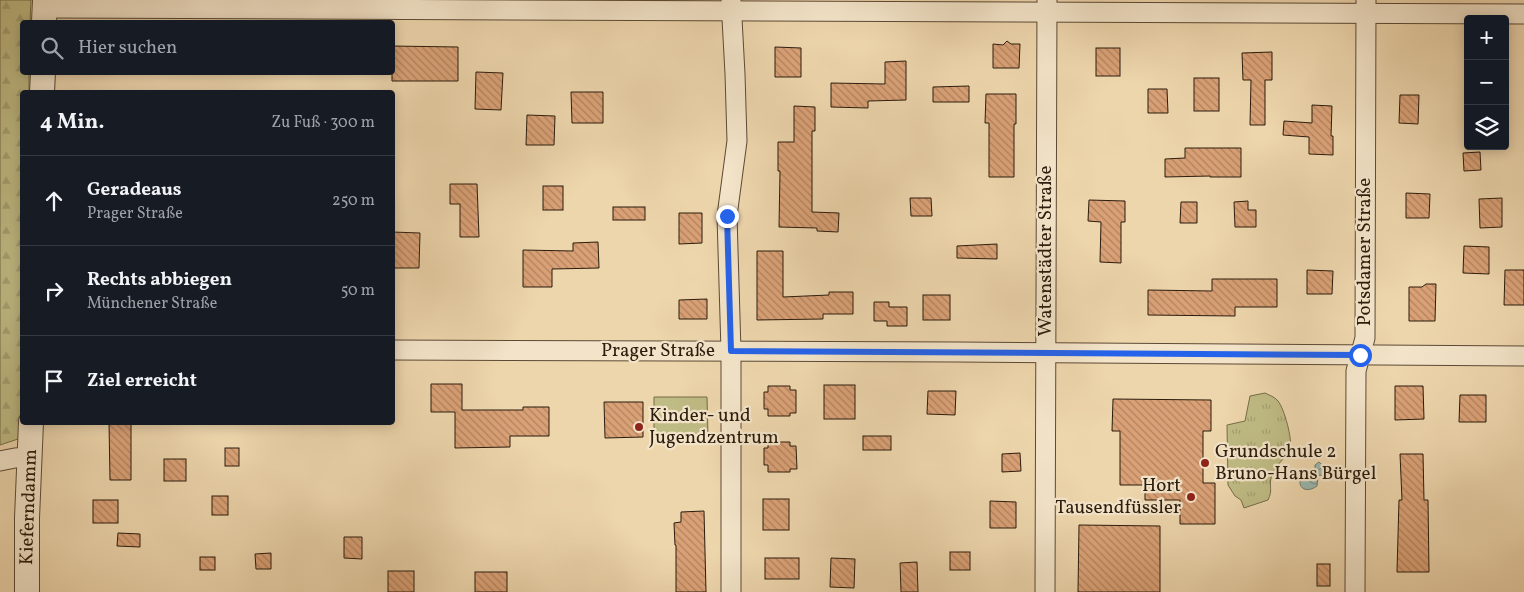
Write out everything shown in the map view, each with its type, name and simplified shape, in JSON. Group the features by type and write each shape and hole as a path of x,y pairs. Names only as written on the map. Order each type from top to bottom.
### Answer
{"street":[{"path":"731,6 736,74 737,141 727,216 731,351 731,592"},
{"path":"44,10 1047,6 1366,7 1524,14"},
{"name":"Watenstädter Straße","path":"1045,592 1047,6"},
{"name":"Potsdamer Straße","path":"1355,592 1356,371 1365,338 1366,7"},
{"path":"42,90 43,75"},
{"name":"Prager Straße","path":"395,350 1524,356"},
{"name":"Kieferndamm","path":"27,592 27,518 31,425"},
{"path":"0,461 10,458 30,457"}],"green space":[{"path":"0,0 31,0 30,20 20,20 20,75 29,75 29,90 20,90 21,438 0,445"},
{"path":"1265,393 1277,400 1283,410 1291,445 1272,474 1268,500 1244,508 1241,500 1235,496 1228,485 1227,425 1245,421 1250,396"},
{"path":"654,397 707,397 708,436 654,436"}],"water":[{"path":"1319,462 1330,472 1326,477 1318,476 1317,486 1308,490 1304,489 1300,484 1302,476 1306,471 1315,470 1315,465"}],"building":[{"path":"1007,41 1011,44 1020,44 1019,68 993,68 993,44 1003,45"},
{"path":"395,46 458,47 458,81 392,81 392,75 395,75"},
{"path":"775,47 801,48 801,77 775,77"},
{"path":"1096,48 1120,48 1120,76 1096,76"},
{"path":"1272,52 1272,80 1265,80 1265,125 1250,125 1251,80 1243,80 1242,53"},
{"path":"906,61 906,100 868,101 868,108 831,107 831,83 885,84 885,62"},
{"path":"476,72 503,73 501,110 475,109"},
{"path":"1194,78 1219,78 1219,111 1194,111"},
{"path":"969,86 969,102 933,102 933,87"},
{"path":"1148,89 1167,89 1168,113 1148,113"},
{"path":"571,92 603,92 603,123 572,123"},
{"path":"986,94 1016,94 1014,177 989,177 989,123 985,123"},
{"path":"1400,95 1419,95 1418,124 1399,123"},
{"path":"1312,105 1332,106 1331,136 1333,136 1333,155 1309,154 1309,137 1283,135 1284,121 1312,123"},
{"path":"794,106 815,107 815,131 812,131 812,212 839,213 838,232 817,231 817,228 779,227 780,171 778,171 778,142 794,142"},
{"path":"527,115 555,116 554,145 526,145"},
{"path":"1185,148 1241,148 1241,177 1165,177 1165,159 1185,158"},
{"path":"1480,152 1481,170 1464,171 1463,153"},
{"path":"450,184 477,184 479,237 460,237 460,204 450,204"},
{"path":"543,186 563,186 563,210 543,210"},
{"path":"1406,193 1430,194 1429,218 1406,218"},
{"path":"910,198 931,198 932,216 911,216"},
{"path":"1502,198 1502,227 1480,228 1479,199"},
{"path":"1089,200 1125,201 1125,222 1121,222 1121,263 1100,262 1101,222 1088,221"},
{"path":"1248,201 1248,210 1256,210 1256,227 1235,227 1234,202"},
{"path":"1181,202 1197,202 1197,223 1180,223"},
{"path":"613,207 645,207 645,220 613,220"},
{"path":"679,213 702,213 702,243 679,244"},
{"path":"395,232 420,233 419,268 395,268"},
{"path":"598,242 599,268 552,269 552,287 523,287 523,250 573,251 573,243"},
{"path":"997,244 997,259 957,258 957,246"},
{"path":"1464,246 1489,247 1489,274 1463,273"},
{"path":"757,251 783,251 783,297 829,295 829,292 853,292 853,314 823,314 823,319 757,320"},
{"path":"1307,270 1333,271 1332,294 1307,294"},
{"path":"1505,270 1524,270 1524,305 1504,305"},
{"path":"1212,279 1277,279 1277,307 1235,307 1235,316 1148,315 1148,290 1212,291"},
{"path":"1426,284 1436,284 1435,321 1409,321 1409,287 1422,287"},
{"path":"923,295 950,295 950,320 923,320"},
{"path":"707,299 707,319 679,319 679,300"},
{"path":"874,302 889,302 889,307 907,307 907,326 887,326 887,321 874,321"},
{"path":"431,384 462,384 462,410 523,410 523,407 549,407 549,436 510,436 510,447 455,448 455,412 431,412"},
{"path":"824,385 855,385 855,419 824,419"},
{"path":"768,386 790,386 790,390 796,390 796,413 790,413 790,416 768,416 768,409 764,409 764,392 768,392"},
{"path":"1395,386 1423,386 1424,419 1395,420"},
{"path":"928,391 956,391 955,415 927,414"},
{"path":"1460,395 1486,395 1486,422 1459,422"},
{"path":"1113,399 1211,400 1211,431 1203,431 1203,483 1215,483 1215,524 1180,524 1180,500 1145,500 1145,485 1120,485 1120,431 1112,431"},
{"path":"604,402 643,402 643,437 605,438"},
{"path":"109,425 131,425 131,480 110,480"},
{"path":"863,436 891,436 891,450 863,450"},
{"path":"768,442 790,442 790,446 796,446 797,469 790,469 790,472 768,472 768,465 764,465 764,448 768,448"},
{"path":"225,448 239,448 239,466 225,466"},
{"path":"1020,453 1021,471 1002,472 1002,454"},
{"path":"1400,454 1423,454 1424,500 1428,500 1429,572 1397,572 1399,500 1402,500"},
{"path":"164,459 186,459 186,481 164,481"},
{"path":"212,496 228,496 228,515 212,515"},
{"path":"763,499 789,499 789,530 763,530"},
{"path":"93,500 118,500 118,523 93,523"},
{"path":"990,501 1016,502 1016,528 990,528"},
{"path":"704,511 706,592 676,592 674,523 681,522 681,512"},
{"path":"1079,525 1160,526 1160,592 1078,592"},
{"path":"118,533 140,534 140,547 117,546"},
{"path":"344,537 362,537 362,559 344,558"},
{"path":"950,552 970,552 970,570 950,570"},
{"path":"271,553 271,569 256,569 255,554"},
{"path":"200,557 215,557 215,570 200,570"},
{"path":"765,558 799,558 799,579 765,579"},
{"path":"831,558 855,559 854,588 830,587"},
{"path":"917,562 918,592 901,592 900,563"},
{"path":"1317,564 1330,564 1330,586 1317,586"},
{"path":"388,571 414,571 414,592 388,592"},
{"path":"475,572 507,572 507,592 475,592"}],"place":[{"name":"Kinder- und Jugendzentrum","path":"639,427"},
{"name":"Grundschule 2 Bruno-Hans Bürgel","path":"1205,463"},
{"name":"Hort Tausendfüssler","path":"1191,497"}],"route":[{"path":"727,216 731,351 1360,355"}]}
